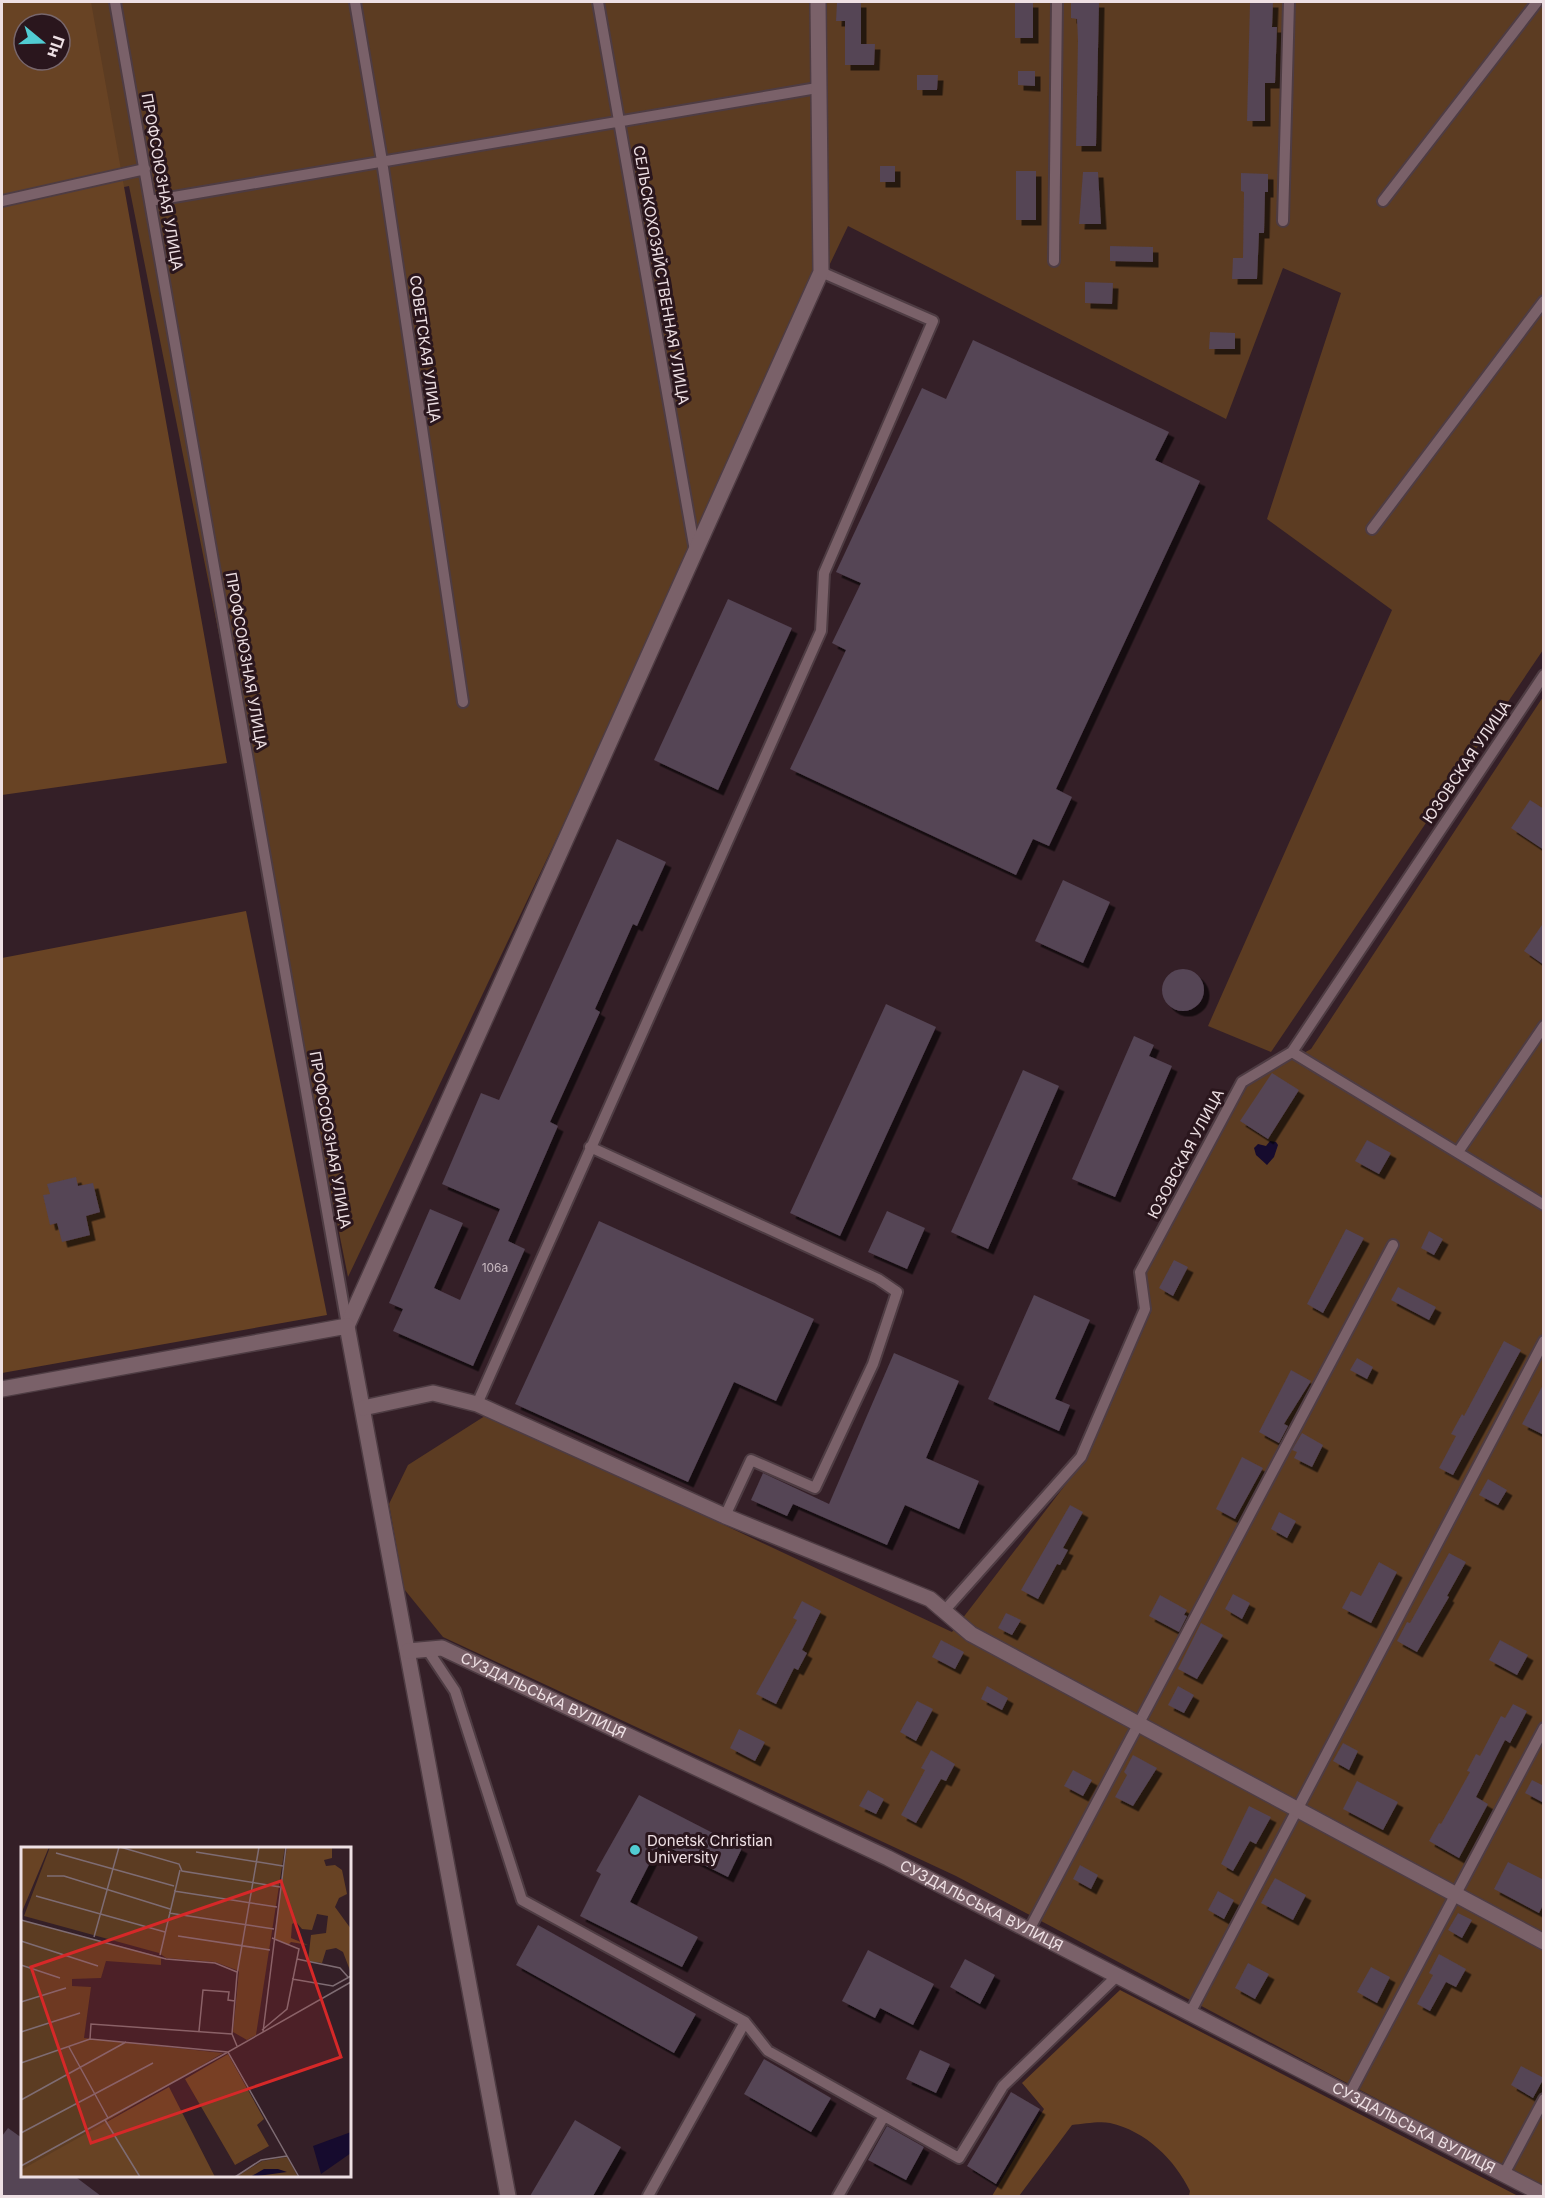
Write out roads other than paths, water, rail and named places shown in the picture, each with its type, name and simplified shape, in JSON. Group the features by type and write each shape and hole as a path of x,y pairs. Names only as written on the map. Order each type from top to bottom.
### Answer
{"street":[{"path":"508,2196 347,1326 821,272 817,88 818,2"},
{"path":"2,1389 347,1326"},
{"path":"363,1408 433,1393 477,1404 725,1516 930,1599 971,1634 1544,1942"},
{"name":"СУЗДАЛЬСЬКА ВУЛИЦЯ","path":"408,1651 442,1648 888,1858 1544,2195"}],"lane":[{"name":"ПРОФСОЮЗНАЯ УЛИЦА","path":"115,2 347,1326"},
{"name":"СОВЕТСКАЯ УЛИЦА","path":"355,2 382,161 463,702"},
{"name":"СЕЛЬСКОХОЗЯЙСТВЕННАЯ УЛИЦА","path":"598,2 696,554"},
{"path":"1054,261 1057,2"},
{"path":"1283,221 1289,2"},
{"path":"1383,201 1537,2"},
{"path":"150,201 817,88"},
{"path":"2,201 145,169"},
{"path":"477,1404 821,632 824,573 933,321 821,272"},
{"path":"1372,529 1544,301"},
{"name":"ЮЗОВСКАЯ УЛИЦА","path":"945,1610 1081,1457 1145,1309 1140,1272 1242,1082 1293,1052 1544,675"},
{"path":"1458,1152 1544,1026"},
{"path":"1293,1052 1544,1205"},
{"path":"590,1147 878,1279 897,1293 873,1364 815,1488 751,1460 725,1516"},
{"path":"1029,1929 1393,1245"},
{"path":"1190,2013 1544,1341"},
{"path":"427,1649 455,1692 522,1900 745,2022 768,2051 959,2158 1003,2086 1118,1975"},
{"path":"1349,2095 1544,1728"},
{"path":"648,2196 745,2022"},
{"path":"1504,2174 1544,2099"},
{"path":"838,2196 884,2116"}],"place":[{"name":"Donetsk Christian University","path":"635,1850"}]}
